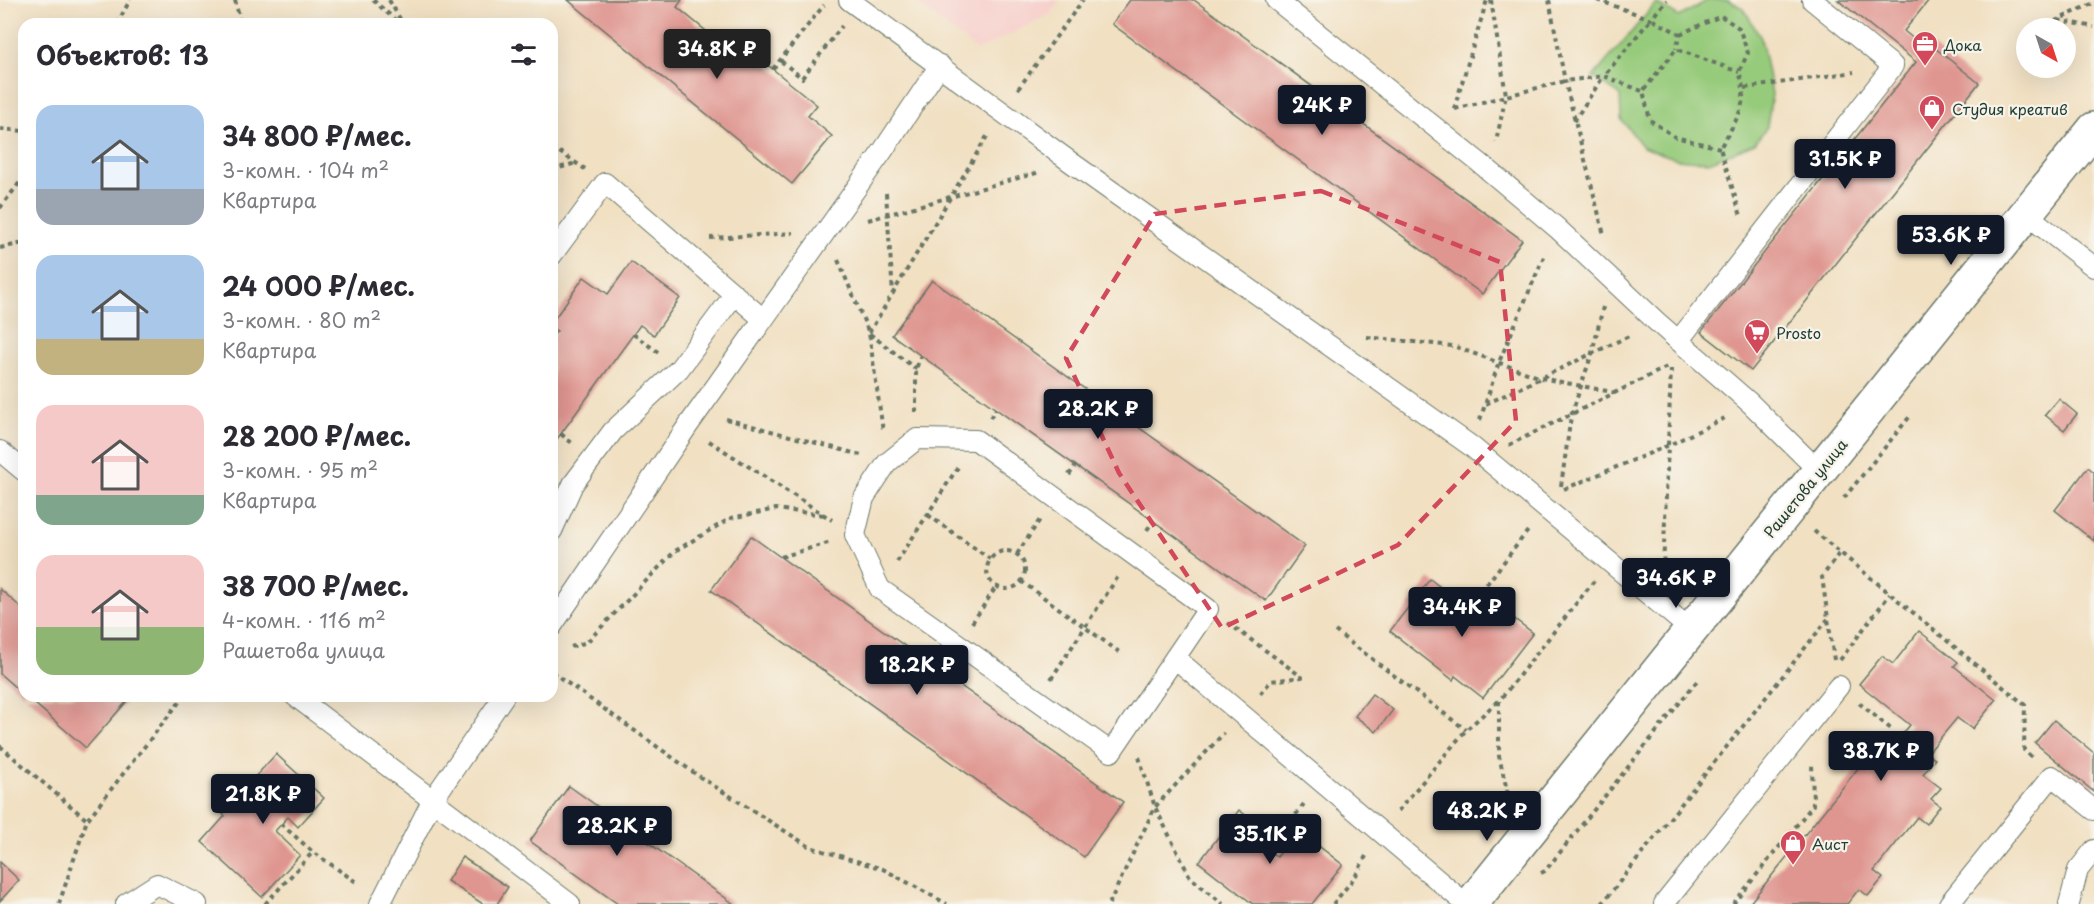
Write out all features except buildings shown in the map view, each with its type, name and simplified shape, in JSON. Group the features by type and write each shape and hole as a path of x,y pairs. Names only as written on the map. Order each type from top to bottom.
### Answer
{"street":[{"name":"Рашетова улица","path":"1471,904 2094,129"}],"lane":[{"path":"1276,0 1486,168 1557,228 1657,322 1750,403 1820,471"},
{"path":"1679,340 1893,66 1812,0"},
{"path":"853,3 1072,163 1471,446 1691,630"},
{"path":"558,617 692,419 826,232 940,65"},
{"path":"558,247 605,183 763,319"},
{"path":"2026,214 2094,267"},
{"path":"558,518 573,484 613,431 680,369 734,294"},
{"path":"916,439 976,441 1208,609 1111,752 880,589 855,535 864,498 887,463 916,439"},
{"path":"0,451 18,466"},
{"path":"1175,658 1466,904"},
{"path":"1664,904 1839,686"},
{"path":"303,702 570,904"},
{"path":"381,902 432,801 500,702"},
{"path":"1949,904 2052,776 2094,810"},
{"path":"2069,904 2078,870 2094,850"},
{"path":"126,904 157,884 197,904"}],"path":[{"path":"120,18 130,0"},
{"path":"235,0 240,18"},
{"path":"373,0 394,18"},
{"path":"389,0 398,18"},
{"path":"773,69 828,0"},
{"path":"869,333 1002,111 1083,0"},
{"path":"1437,129 1454,109 1489,0"},
{"path":"1486,168 1494,154 1506,95 1489,0"},
{"path":"1549,0 1564,81 1612,263 1611,277 1592,353 1571,416 1560,490 1667,446 1731,415 1750,403"},
{"path":"1597,0 1651,19 1680,34"},
{"path":"1574,121 1604,76 1667,0"},
{"path":"780,61 802,78 853,3"},
{"path":"2061,18 2094,3"},
{"path":"1680,34 1721,16 1739,28 1748,53 1739,72 1745,88 1741,110 1720,148 1751,248"},
{"path":"2076,24 2094,27"},
{"path":"1643,91 1676,49 1680,34"},
{"path":"1676,49 1739,72"},
{"path":"1745,88 1893,66"},
{"path":"1454,109 1564,81 1604,76 1643,91"},
{"path":"1643,91 1650,120 1675,137 1720,148"},
{"path":"0,129 18,130"},
{"path":"558,151 605,183"},
{"path":"882,152 893,294"},
{"path":"558,168 576,163"},
{"path":"0,208 18,185"},
{"path":"1471,446 1498,362 1557,228"},
{"path":"692,419 887,463 869,333 826,232"},
{"path":"0,248 18,244"},
{"path":"1485,404 1657,322"},
{"path":"869,333 916,369"},
{"path":"633,334 649,346"},
{"path":"1364,337 1453,346 1541,378 1617,393"},
{"path":"1662,606 1671,365 1679,340"},
{"path":"916,439 916,369 921,355"},
{"path":"1491,462 1512,442 1571,416 1671,365"},
{"path":"692,419 855,535"},
{"path":"880,589 976,441"},
{"path":"1017,554 1054,497"},
{"path":"1459,620 1545,508"},
{"path":"567,649 587,642 675,551 731,518 776,509 824,515"},
{"path":"1787,511 2025,705 2024,750 2052,776"},
{"path":"928,515 990,559"},
{"path":"781,557 855,535"},
{"path":"1008,551 1017,554 1023,562 1025,572 1021,581 1013,588 1004,590 996,587 988,578 987,568 990,559 998,553 1008,551"},
{"path":"1840,552 1822,577 1835,667 1890,594"},
{"path":"1038,700 1132,554"},
{"path":"1333,904 1355,876 1380,831 1466,730 1498,701 1609,562"},
{"path":"1021,581 1122,654"},
{"path":"958,644 996,587"},
{"path":"1109,904 1155,807 1271,681 1302,677 1208,609"},
{"path":"1602,904 1828,619"},
{"path":"1335,631 1466,730"},
{"path":"558,676 700,777 810,847 883,870 940,898 947,904"},
{"path":"1839,686 1891,729"},
{"path":"1498,701 1499,756 1512,811"},
{"path":"59,904 87,820 179,702"},
{"path":"1129,725 1155,807 1190,877 1223,904"},
{"path":"0,746 87,820"},
{"path":"1733,904 1813,805 1812,768"},
{"path":"1269,851 1321,781"},
{"path":"281,824 313,852 381,902"},
{"path":"265,904 313,852"}],"highlighted area":[{"path":"1321,191 1500,262 1516,421 1398,545 1222,628 1119,473 1066,358 1155,214"}],"shaded area":[{"path":"913,0 1060,0 1050,14 977,51"}],"green space":[{"path":"1708,0 1729,0 1744,9 1761,38 1772,94 1767,127 1755,143 1709,162 1677,159 1643,147 1621,119 1620,95 1593,77 1656,3 1679,17"}],"place":[{"name":"Дока","path":"1925,67"},
{"name":"Студия креатив","path":"1932,131"},
{"name":"Prosto","path":"1757,355"},
{"name":"Аист","path":"1793,866"}]}
